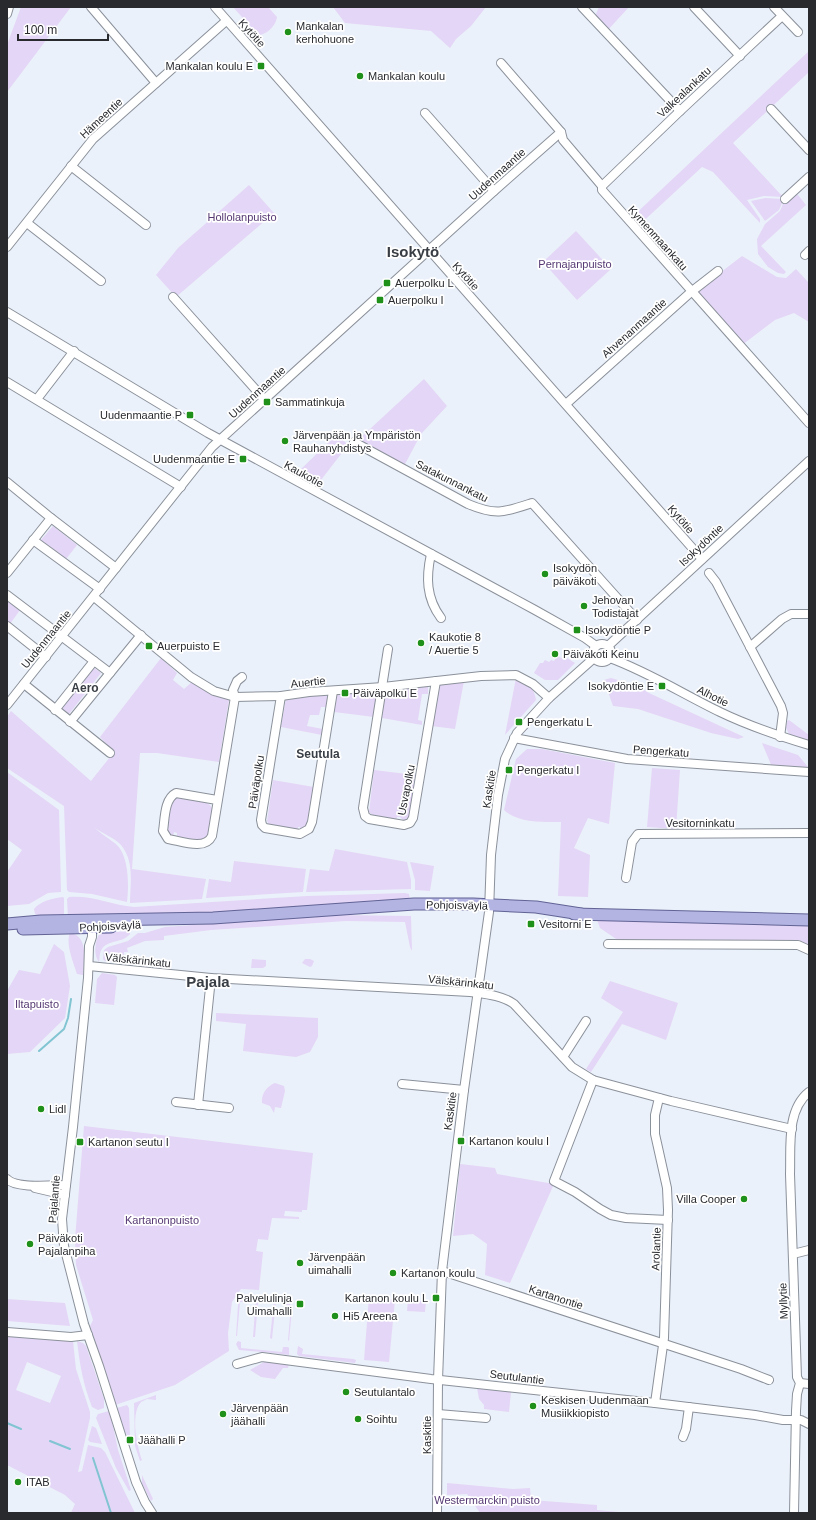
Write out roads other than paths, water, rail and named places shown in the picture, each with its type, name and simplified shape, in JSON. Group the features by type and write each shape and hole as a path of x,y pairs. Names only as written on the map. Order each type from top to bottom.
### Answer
{"main road":[{"name":"Pohjoisväylä","path":"7,924 182,922 214,918 331,910 490,908 581,914 809,920"},
{"name":"Pohjoisväylä","path":"7,928 15,930 89,924"}],"street":[{"path":"7,14 9,7"},
{"path":"91,7 156,83"},
{"name":"Kytötie","path":"215,7 702,559"},
{"path":"582,7 680,111"},
{"path":"694,7 740,56"},
{"path":"774,7 798,32"},
{"name":"Valkealankatu","path":"602,186 782,16"},
{"name":"Hämeentie","path":"7,248 93,139 226,21"},
{"name":"Kymenmaankatu","path":"501,63 561,132 563,140 602,186 602,190 691,292 809,423"},
{"path":"771,109 809,150"},
{"path":"424,113 494,191"},
{"name":"Uudenmaantie","path":"7,705 212,447 561,132"},
{"path":"71,166 146,225"},
{"path":"785,199 809,178"},
{"path":"26,223 101,281"},
{"name":"Ahvenanmaantie","path":"566,404 691,292 718,270"},
{"path":"173,297 264,399"},
{"name":"Kaukotie","path":"7,312 220,440 535,610 585,638 596,646"},
{"path":"37,400 74,351"},
{"path":"7,382 181,487"},
{"name":"Satakunnankatu","path":"354,442 468,504 485,511 507,511 532,503 637,620"},
{"name":"Isokydöntie","path":"608,646 809,461"},
{"path":"7,482 116,568"},
{"path":"7,573 51,518"},
{"path":"33,540 100,589"},
{"path":"431,554 427,570 429,593 435,610 441,618"},
{"path":"709,573 716,582 781,706 783,713 780,737"},
{"path":"7,595 110,673"},
{"name":"Auertie","path":"94,597 191,677 214,691 235,698 281,696 481,676 516,674 533,684 549,698"},
{"path":"750,648 782,619 791,614 809,614"},
{"path":"7,626 46,657"},
{"path":"70,722 141,635"},
{"path":"601,644 608,646 611,652 610,658 602,662 597,661 594,658 593,651 596,646 601,644"},
{"path":"382,687 388,649"},
{"path":"549,698 594,658"},
{"name":"Alhotie","path":"610,658 630,666 721,713 780,737 809,745"},
{"path":"55,710 94,661"},
{"path":"217,800 176,793 172,795 168,801 163,831 164,835 168,839 198,844 210,841 235,698 233,690 237,681 242,677"},
{"name":"Usvapolku","path":"382,687 363,808 365,816 370,820 404,825 410,823 413,818 436,681"},
{"path":"24,684 110,753"},
{"name":"Päiväpolku","path":"281,696 261,820 262,825 265,828 300,834 309,829 312,822 333,691"},
{"name":"Kaskitie","path":"437,1513 438,1380 442,1271 464,1090 490,908 491,855 498,795 505,760 516,733 549,698"},
{"name":"Pengerkatu","path":"514,738 627,759 809,772"},
{"name":"Vesitorninkatu","path":"626,878 632,842 638,834 809,833"},
{"name":"Pajalantie","path":"89,924 92,937 89,946 89,966 62,1219 64,1246 80,1309 136,1482 152,1513"},
{"path":"608,944 798,945 809,950"},
{"name":"Välskärinkatu","path":"89,966 211,978 478,993 496,996 510,1001 572,1067 593,1080 659,1098 792,1129"},
{"path":"198,1105 211,978"},
{"path":"563,1057 586,1021"},
{"path":"593,1080 554,1181 575,1192 611,1215 626,1218 668,1220"},
{"path":"402,1084 464,1090"},
{"name":"Myllytie","path":"794,1513 797,1394 800,1383 797,1378 790,1174 792,1129 795,1112 802,1098 809,1092"},
{"name":"Arolantie","path":"655,1403 663,1344 668,1220 667,1188 655,1134 655,1115 659,1098"},
{"path":"176,1102 229,1108"},
{"path":"7,1179 13,1184 31,1186 66,1185"},
{"path":"31,1186 65,1195"},
{"path":"793,1254 809,1250"},
{"name":"Kartanontie","path":"442,1271 769,1380"},
{"path":"7,1332 71,1337 88,1335"},
{"name":"Seutulantie","path":"237,1364 262,1357 438,1380 655,1403 755,1415 783,1420 796,1420 809,1424"},
{"path":"800,1383 809,1384"},
{"path":"683,1437 686,1429 689,1407"},
{"path":"438,1414 486,1418"}],"waterway":[{"path":"39,1051 64,1029 68,1018 71,999"},
{"path":"7,1423 21,1429"},
{"path":"50,1441 70,1449"},
{"path":"93,1458 111,1513"}],"place":[{"name":"Mankalan kerhohuone","path":"288,32"},
{"name":"Mankalan koulu E","path":"261,66"},
{"name":"Mankalan koulu","path":"360,76"},
{"name":"Auerpolku L","path":"387,283"},
{"name":"Auerpolku I","path":"380,300"},
{"name":"Sammatinkuja","path":"267,402"},
{"name":"Uudenmaantie P","path":"190,415"},
{"name":"Järvenpään ja Ympäristön Rauhanyhdistys","path":"285,441"},
{"name":"Uudenmaantie E","path":"243,459"},
{"name":"Isokydön päiväkoti","path":"545,574"},
{"name":"Jehovan Todistajat","path":"584,606"},
{"name":"Isokydöntie P","path":"577,630"},
{"name":"Kaukotie 8 / Auertie 5","path":"421,643"},
{"name":"Auerpuisto E","path":"149,646"},
{"name":"Päiväkoti Keinu","path":"555,654"},
{"name":"Isokydöntie E","path":"662,686"},
{"name":"Päiväpolku E","path":"345,693"},
{"name":"Pengerkatu L","path":"519,722"},
{"name":"Pengerkatu I","path":"509,770"},
{"name":"Vesitorni E","path":"531,924"},
{"name":"Lidl","path":"41,1109"},
{"name":"Kartanon koulu I","path":"461,1141"},
{"name":"Kartanon seutu I","path":"80,1142"},
{"name":"Villa Cooper","path":"744,1199"},
{"name":"Päiväkoti Pajalanpiha","path":"30,1244"},
{"name":"Järvenpään uimahalli","path":"300,1263"},
{"name":"Kartanon koulu","path":"393,1273"},
{"name":"Kartanon koulu L","path":"436,1298"},
{"name":"Palvelulinja Uimahalli","path":"300,1304"},
{"name":"Hi5 Areena","path":"335,1316"},
{"name":"Seutulantalo","path":"346,1392"},
{"name":"Keskisen Uudenmaan Musiikkiopisto","path":"533,1406"},
{"name":"Järvenpään jäähalli","path":"223,1414"},
{"name":"Soihtu","path":"358,1419"},
{"name":"Jäähalli P","path":"130,1440"},
{"name":"ITAB","path":"18,1482"}],"district":[{"name":"Isokytö","path":"413,251"},
{"name":"Aero","path":"85,688"},
{"name":"Seutula","path":"318,754"},
{"name":"Pajala","path":"208,981"}],"park label":[{"name":"Hollolanpuisto","path":"242,217"},
{"name":"Pernajanpuisto","path":"575,264"},
{"name":"Iltapuisto","path":"37,1004"},
{"name":"Kartanonpuisto","path":"162,1220"},
{"name":"Westermarckin puisto","path":"487,1500"}]}
